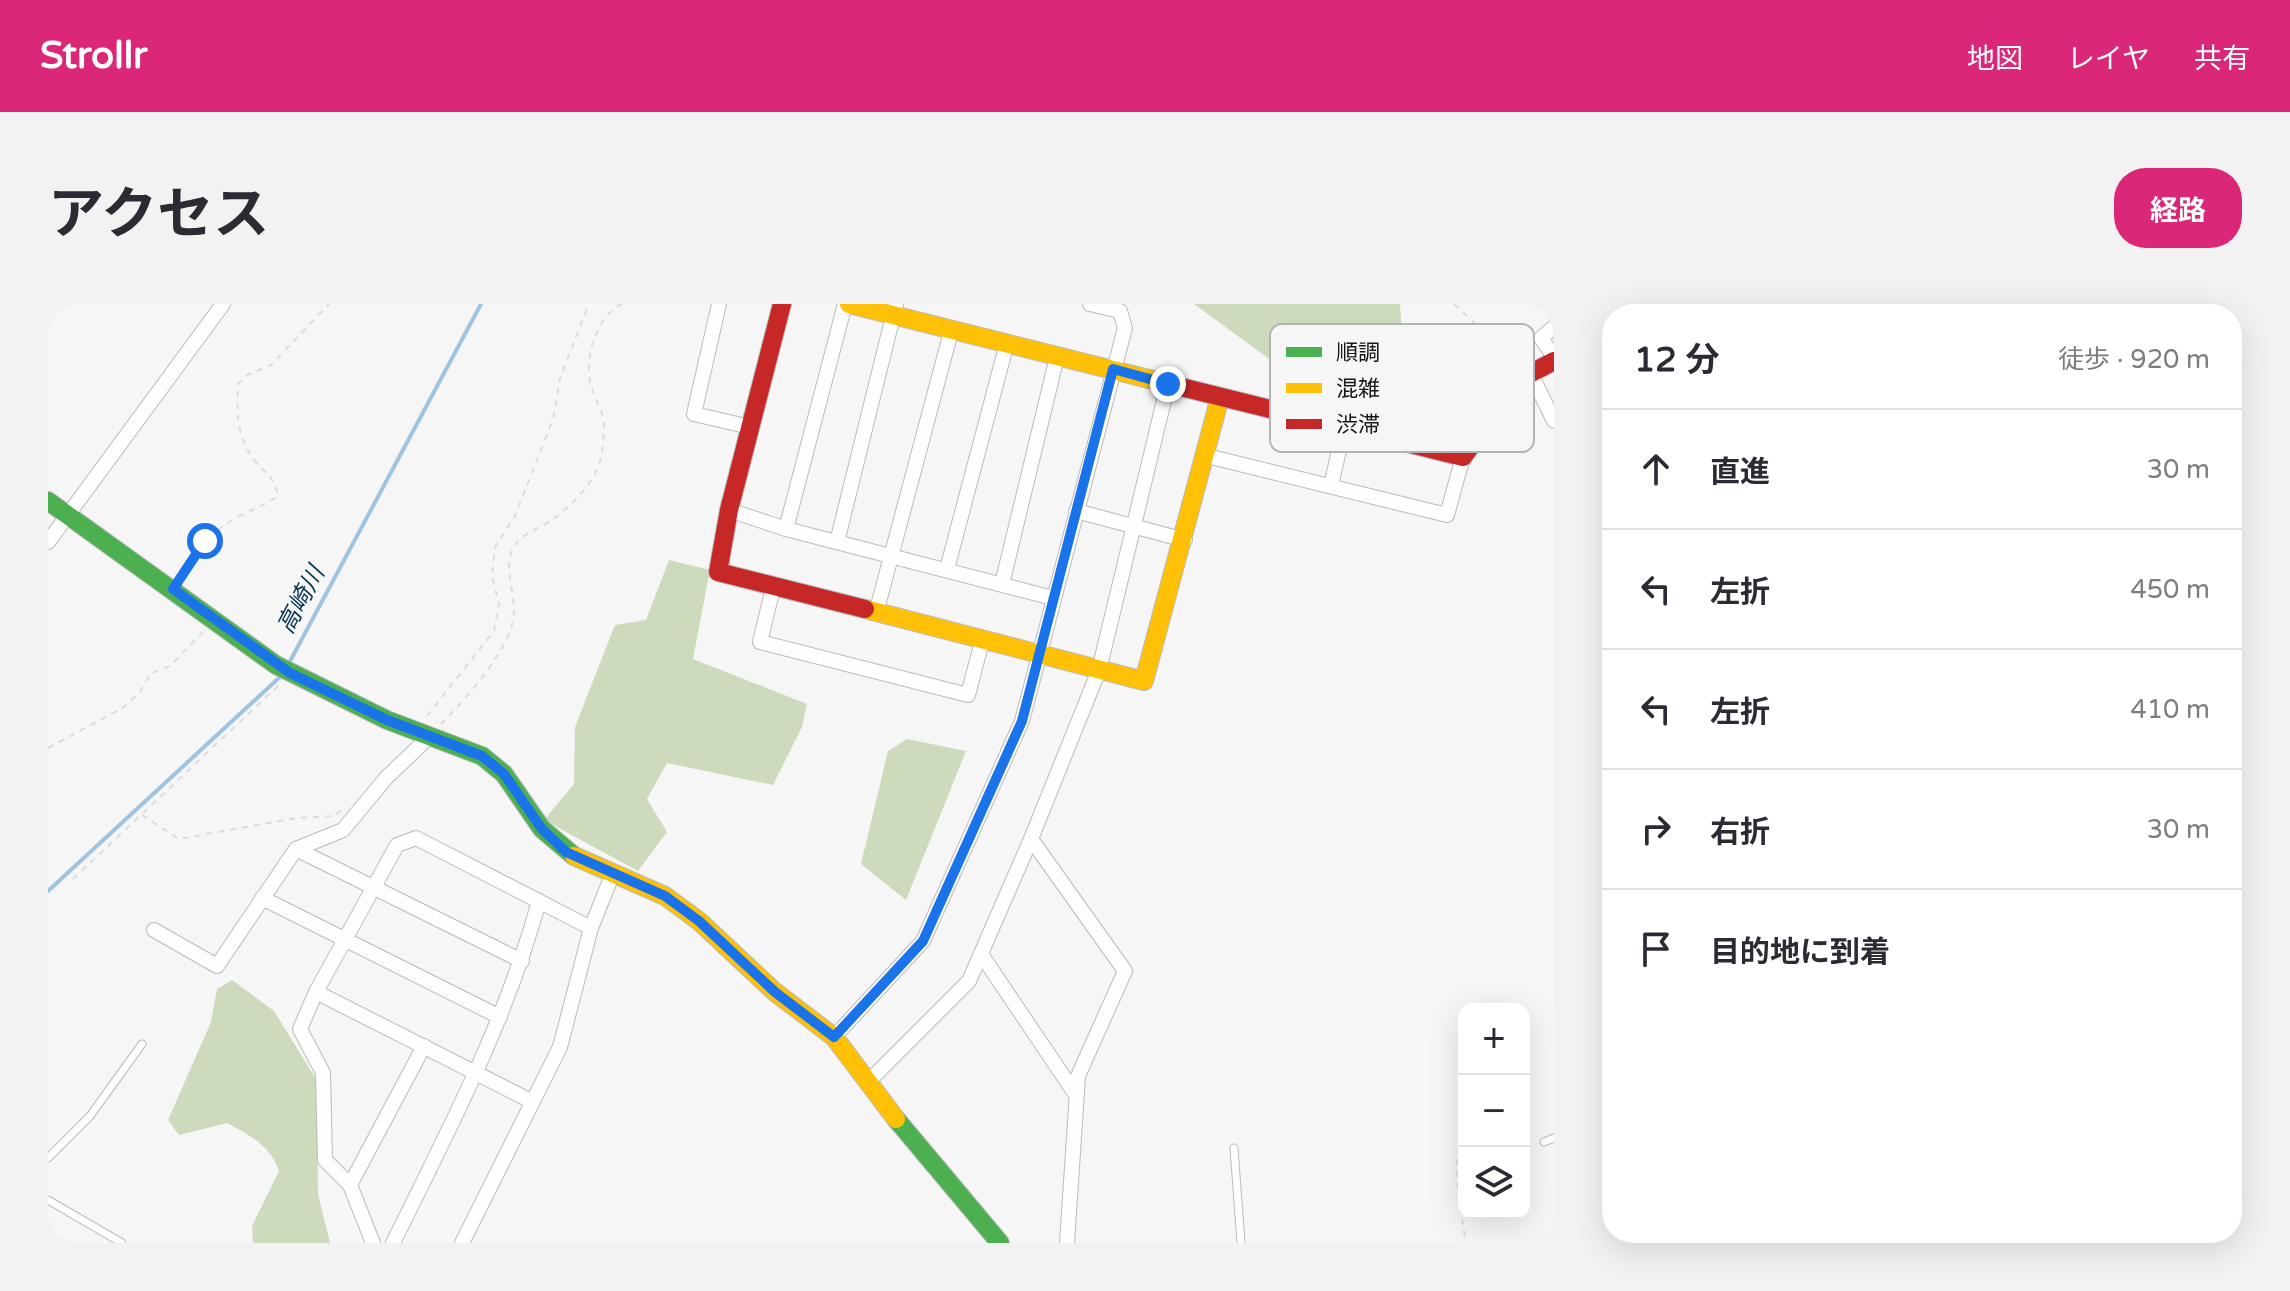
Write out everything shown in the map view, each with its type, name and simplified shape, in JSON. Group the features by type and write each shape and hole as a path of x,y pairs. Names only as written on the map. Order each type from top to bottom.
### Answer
{"street":[{"path":"48,542 223,304"},
{"path":"719,304 694,414 750,427"},
{"path":"782,304 729,510 718,572 1144,681 1185,540 1220,397"},
{"path":"786,529 847,304 894,310 1057,357 1270,410"},
{"path":"834,1037 923,941 1022,721 1125,328 1120,311 1090,304"},
{"path":"837,542 894,310"},
{"path":"1534,374 1554,359 1541,338 1554,327"},
{"path":"876,613 952,328"},
{"path":"947,569 1007,343"},
{"path":"1002,584 1057,357"},
{"path":"1534,380 1554,421"},
{"path":"870,1080 969,981 1031,839 1099,670 1168,384"},
{"path":"1331,486 1339,452"},
{"path":"1442,452 1463,457"},
{"path":"1207,456 1447,515 1467,452"},
{"path":"48,501 290,673 482,756 504,774 542,829 566,852 665,896 699,921 775,992 834,1037 870,1080 900,1125 1000,1243"},
{"path":"729,510 786,529 1053,598"},
{"path":"1076,511 1185,540"},
{"path":"773,588 760,642 968,695 982,641"},
{"path":"154,930 217,966 296,849 343,830 423,733"},
{"path":"373,1243 350,1185 325,1160 323,1073 300,1029 316,992 397,845 416,838 591,928"},
{"path":"1031,839 1125,971 1078,1076 1067,1243"},
{"path":"296,849 522,961"},
{"path":"462,1243 560,1047 591,928 613,873"},
{"path":"262,898 500,1017"},
{"path":"393,1243 477,1073 522,961 539,901"},
{"path":"981,954 1076,1095"},
{"path":"316,992 533,1102"},
{"path":"350,1185 424,1046"}],"lane":[{"path":"48,1158 90,1116 142,1044"},
{"path":"1544,1142 1554,1138"},
{"path":"1234,1148 1241,1243"},
{"path":"48,1200 122,1243"}],"path":[{"path":"173,589 205,541 234,519 262,508 278,496 274,478 252,457 242,439 238,384 247,375 271,365 329,304"},
{"path":"423,733 494,631 499,604 492,576 495,547 515,516 553,419 560,378 589,304"},
{"path":"423,733 484,672 513,622 514,599 509,574 513,549 530,531 552,520 584,492 601,457 604,420 588,370 596,335 611,309 622,304"},
{"path":"1454,304 1476,324"},
{"path":"48,748 124,707 140,692 150,674 170,666 203,634 209,615"},
{"path":"73,879 290,673"},
{"path":"142,815 179,839 296,818 335,816 347,804"},
{"path":"1458,1145 1458,1188 1466,1243"}],"green space":[{"path":"1194,304 1400,304 1401,324 1270,324 1270,359"},
{"path":"669,560 710,570 693,659 807,704 802,727 773,785 667,763 647,799 667,832 638,871 544,820 574,784 575,727 615,625 646,620"},
{"path":"907,739 966,751 906,900 861,864 888,751"},
{"path":"232,980 274,1011 316,1079 318,1194 330,1243 253,1243 252,1226 279,1171 270,1154 251,1136 227,1123 179,1135 168,1120 211,1022 217,989"}],"waterway":[{"name":"高崎川","path":"288,665 481,304"},
{"name":"高崎川","path":"48,891 281,676"}],"traffic: fast":[{"path":"48,501 276,665 387,720 482,756 504,774 542,829 574,856"},
{"path":"896,1119 1000,1243"}],"traffic: slow":[{"path":"849,304 1165,383"},
{"path":"865,609 1144,681 1220,397"},
{"path":"574,856 665,896 699,921 775,992 834,1037 896,1119"}],"traffic: jam":[{"path":"782,304 729,510 718,572 865,609"},
{"path":"1534,372 1554,361"},
{"path":"1165,383 1270,409"},
{"path":"1443,452 1463,457 1467,452"}],"route":[{"path":"205,541 173,589 290,673 387,720 482,756 504,774 542,829 566,852 665,896 724,942 775,992 834,1037 923,941 1022,721 1113,369 1168,384"}]}
